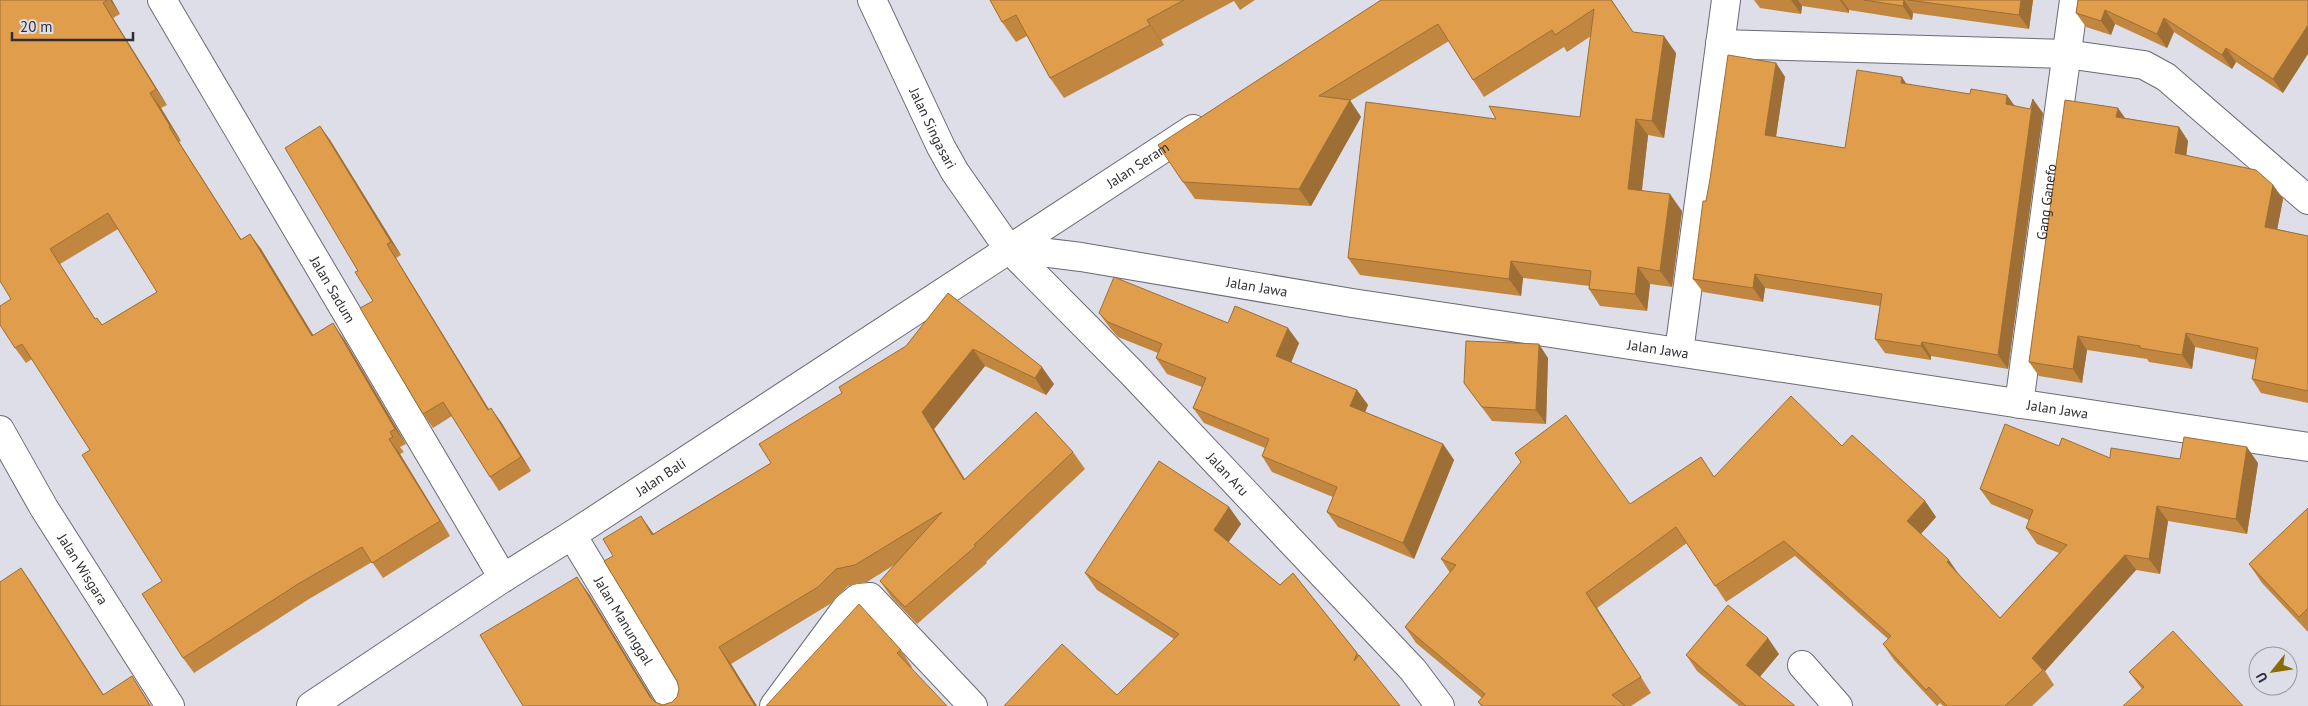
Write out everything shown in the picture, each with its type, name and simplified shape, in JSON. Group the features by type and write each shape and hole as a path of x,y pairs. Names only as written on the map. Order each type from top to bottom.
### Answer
{"street":[{"name":"Jalan Sadum","path":"162,0 503,578"},
{"name":"Jalan Singasari","path":"872,0 940,147 955,172 1008,248"},
{"path":"1679,352 1726,0"},
{"name":"Gang Ganefo","path":"2020,404 2074,0"},
{"path":"1720,44 2066,54 2144,64 2166,77 2308,200"},
{"name":"Jalan Seram","path":"1008,248 1215,115"},
{"name":"Jalan Bali","path":"311,706 503,578 572,535 1008,248"},
{"name":"Jalan Jawa","path":"1008,248 1081,257 1342,301 2308,447"},
{"name":"Jalan Aru","path":"1008,248 1132,373 1406,663 1440,706"},
{"name":"Jalan Wisgara","path":"0,430 44,508 170,706"},
{"name":"Jalan Manunggal","path":"572,535 675,706"},
{"path":"774,706 847,607 858,598 870,597 973,706"},
{"path":"1802,665 1838,706"}],"building":[{"path":"0,0 107,0 103,3 156,89 150,93 169,127 241,240 250,234 312,336 333,323 395,429 390,432 393,437 389,439 440,521 372,563 362,547 298,584 183,658 142,594 162,581 82,455 90,450 22,344 15,348 0,325 0,306 11,299 0,281","holes":["108,213 157,292 102,325 97,318 95,319 50,249"]},
{"path":"990,0 1184,0 1147,20 1150,25 1050,78 1016,15 1002,22"},
{"path":"1381,0 1611,0 1633,32 1664,36 1652,121 1636,119 1628,189 1670,194 1660,271 1638,267 1635,294 1589,289 1591,271 1511,261 1509,279 1348,258 1366,102 1496,119 1489,106 1580,117 1594,9 1555,35 1552,30 1473,80 1438,24 1319,96 1350,100 1299,189 1183,182 1158,145"},
{"path":"1864,0 1904,0 1903,6"},
{"path":"1908,0 2021,0 2019,15"},
{"path":"2078,0 2308,0 2308,25 2273,79 2226,48 2222,55 2164,18 2157,34 2105,10 2101,21 2076,13"},
{"path":"1728,55 1776,63 1765,135 1845,148 1857,70 1902,77 1901,83 1970,94 1971,89 2007,95 2006,104 2030,109 2033,99 1998,355 1922,342 1921,346 1875,339 1882,294 1755,274 1753,288 1693,279 1703,201 1706,201 1710,179"},
{"path":"2065,100 2118,108 2116,117 2179,127 2175,153 2256,170 2273,185 2265,227 2308,236 2308,391 2252,379 2258,348 2186,333 2182,355 2078,336 2073,369 2029,362"},
{"path":"320,126 391,242 387,244 488,410 491,408 521,457 490,477 443,402 423,414 360,308 373,301 355,272 358,271 285,148"},
{"path":"1114,277 1228,323 1235,306 1288,328 1276,356 1357,390 1350,406 1443,444 1403,543 1327,512 1337,487 1262,456 1269,439 1193,408 1206,378 1156,358 1162,344 1108,322 1099,313"},
{"path":"948,293 1042,367 1035,378 973,349 922,412 964,480 1036,412 1073,452 974,545 976,546 905,607 880,581 942,512 855,565 836,569 818,587 719,647 755,706 523,706 480,635 577,577 650,697 655,702 663,705 672,702 677,697 679,689 677,681 604,561 613,556 603,539 641,516 652,535 771,463 759,444 842,393 839,387 906,346"},
{"path":"1466,341 1539,344 1536,410 1482,407 1464,383"},
{"path":"1791,396 1842,446 1852,435 1925,501 1907,521 1949,560 1947,562 2000,618 2067,545 2026,528 2033,510 1980,489 2005,424 2059,446 2062,438 2110,458 2111,448 2180,459 2184,437 2247,447 2236,519 2157,506 2149,559 2125,555 2032,658 2043,670 2005,706 1947,706 1929,687 1926,690 1883,644 1891,636 1784,541 1715,586 1676,527 1586,593 1641,677 1612,695 1625,706 1483,706 1478,702 1485,694 1405,627 1456,565 1441,559 1521,462 1515,453 1566,415 1630,504 1701,457 1714,477"},
{"path":"1159,461 1229,507 1214,530 1280,585 1293,573 1357,653 1354,661 1359,655 1400,706 1004,706 1062,644 1117,695 1179,634 1085,573"},
{"path":"2308,508 2308,608 2299,617 2249,564"},
{"path":"21,568 103,695 132,676 150,706 0,706 0,582"},
{"path":"859,604 901,650 897,653 947,706 766,706"},
{"path":"1728,605 1768,638 1746,665 1795,706 1746,706 1686,655"},
{"path":"2173,631 2243,706 2123,706 2144,687 2129,672"}]}
